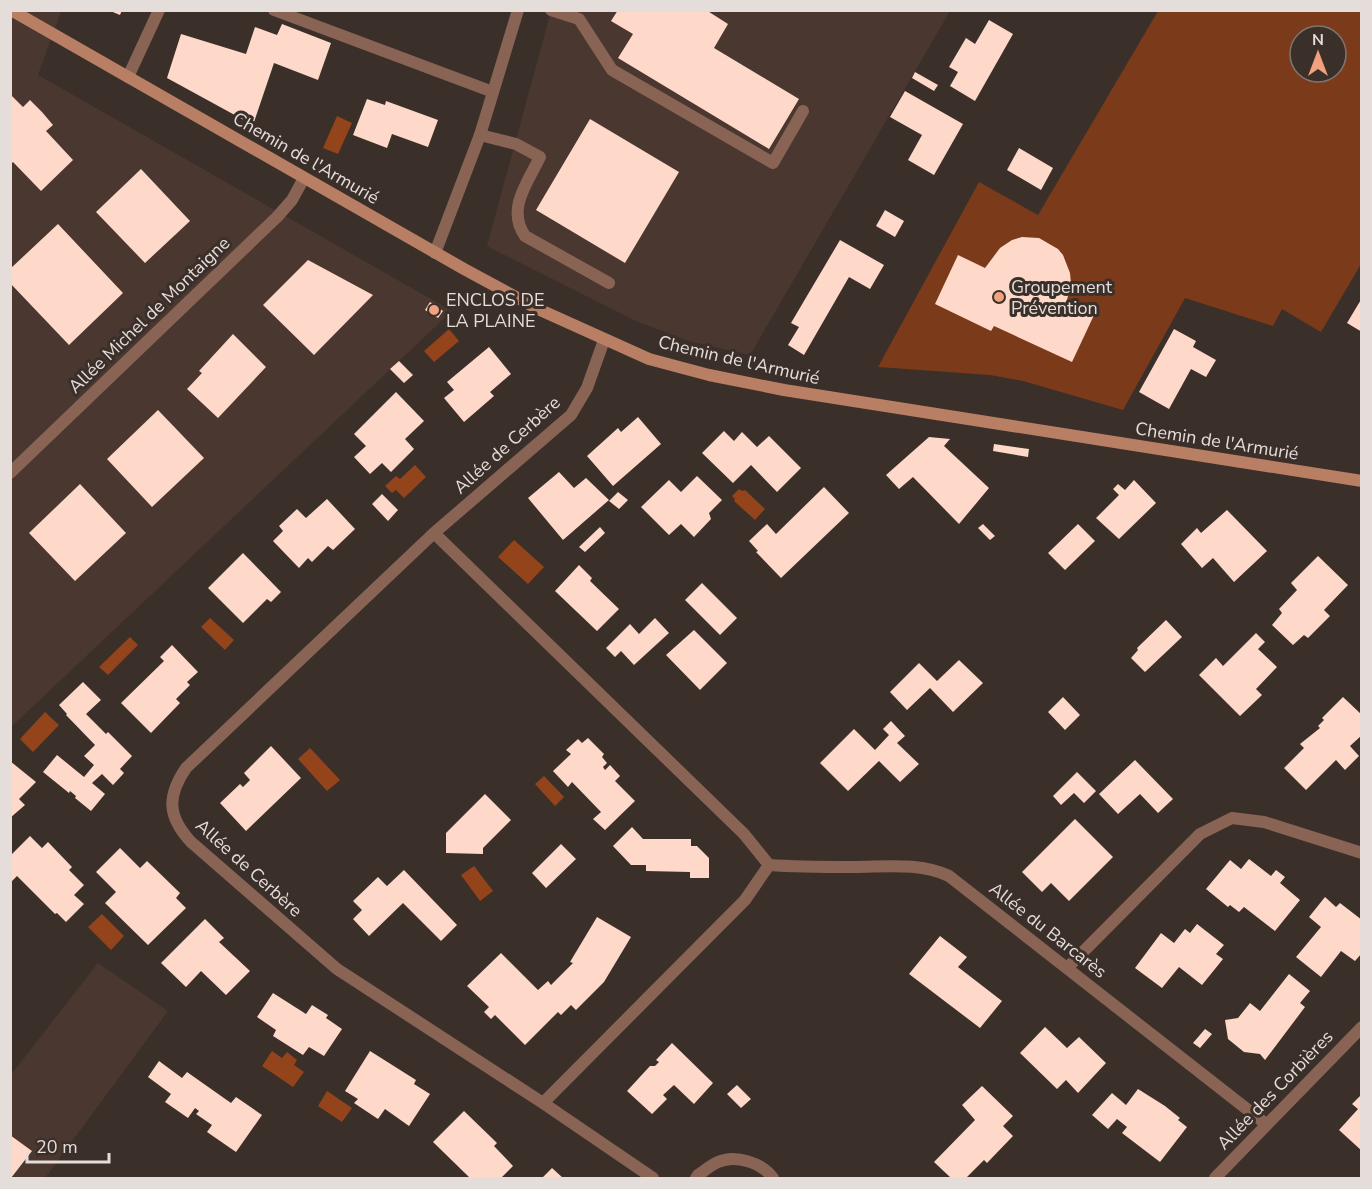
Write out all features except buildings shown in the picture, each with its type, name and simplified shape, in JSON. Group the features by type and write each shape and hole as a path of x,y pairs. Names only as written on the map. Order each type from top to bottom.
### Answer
{"street":[{"name":"Chemin de l'Armurié","path":"11,10 435,253 538,309 649,358 709,375 784,390 1362,481"},
{"path":"128,77 159,10"},
{"path":"274,10 493,92"},
{"path":"435,253 480,135 518,10"},
{"path":"551,10 579,19 612,70 773,163 803,111"},
{"path":"480,135 516,144 540,157 516,209 519,228 525,236 609,283"},
{"name":"Allée Michel de Montaigne","path":"10,473 278,217 292,200 304,177"},
{"name":"Allée de Cerbère","path":"604,340 587,388 571,415 434,533 186,768 172,794 172,805 180,831 190,842 337,969 543,1103 653,1179"},
{"path":"434,533 744,834 770,865 745,900 543,1103"},
{"path":"1066,968 1200,834 1232,818 1264,822 1362,853"},
{"name":"Allée du Barcarès","path":"770,865 913,867 939,872 960,884 1266,1124"},
{"name":"Allée des Corbières","path":"1215,1179 1362,1027"},
{"path":"696,1179 698,1175 719,1162 744,1160 767,1170 773,1179"}],"shaded area":[{"path":"11,11 61,11 38,75 452,311 11,727"},
{"path":"551,11 950,11 750,355 689,341 636,321 487,246"},
{"path":"1158,11 1361,11 1361,264 1321,332 1282,309 1273,326 1185,298 1123,410 1023,381 990,375 878,367 979,182 1038,215"},
{"path":"337,116 352,123 338,154 323,148"},
{"path":"449,329 459,341 434,362 424,351"},
{"path":"415,465 426,477 404,498 396,490 392,493 385,486 396,476 400,479"},
{"path":"739,489 745,490 765,509 755,520 734,501 732,496"},
{"path":"514,540 544,567 528,584 498,557"},
{"path":"210,618 234,640 225,650 201,627"},
{"path":"130,637 138,645 108,675 99,667"},
{"path":"45,712 59,725 33,752 20,739"},
{"path":"310,748 340,780 327,791 298,759"},
{"path":"544,776 564,797 555,806 535,784"},
{"path":"474,866 493,891 480,901 461,875"},
{"path":"102,914 124,936 111,950 88,927"},
{"path":"98,963 168,1011 45,1178 11,1178 10,1076"},
{"path":"272,1051 282,1058 287,1052 297,1060 294,1065 304,1072 293,1087 262,1066"},
{"path":"327,1091 352,1108 342,1122 318,1106"}],"place":[{"name":"Groupement Prévention","path":"999,297"},
{"name":"ENCLOS DE LA PLAINE","path":"434,310"}]}
